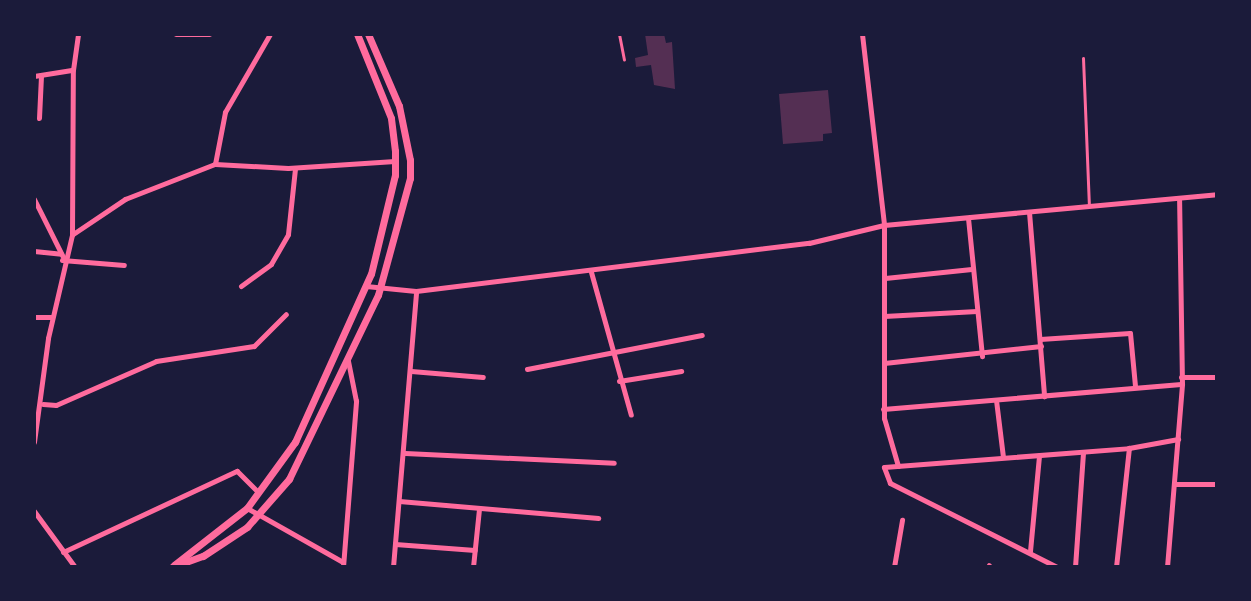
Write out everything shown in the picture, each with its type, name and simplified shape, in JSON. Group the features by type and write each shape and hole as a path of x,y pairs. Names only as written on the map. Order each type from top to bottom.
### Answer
{"street":[{"path":"34,442 43,404 62,257 72,235 73,70 78,34"},
{"path":"176,34 209,34"},
{"path":"215,164 222,119 270,34"},
{"path":"172,567 247,508 295,442 366,286 395,161 391,118 357,34"},
{"path":"172,567 203,556 260,517 303,459 379,290 410,178 410,160 399,106 368,34"},
{"path":"862,34 884,225 883,409 898,466"},
{"path":"39,118 38,75 73,70"},
{"path":"72,235 125,199 215,164 295,167 395,161"},
{"path":"241,286 271,264 288,234 295,167"},
{"path":"366,286 379,290 416,291 809,243 884,225 1179,200 1217,194"},
{"path":"34,199 62,257"},
{"path":"1167,567 1181,380 1179,200"},
{"path":"1029,212 1044,396"},
{"path":"968,218 982,356"},
{"path":"34,251 124,265"},
{"path":"885,278 972,269"},
{"path":"591,272 631,415"},
{"path":"393,567 405,453 416,291"},
{"path":"884,316 977,311"},
{"path":"43,404 56,405 156,361 254,346 286,314"},
{"path":"34,317 52,317"},
{"path":"884,363 982,356 1040,343 1130,333 1135,386"},
{"path":"527,369 702,335"},
{"path":"247,508 343,565 356,401 348,361"},
{"path":"411,371 483,377"},
{"path":"619,381 681,371"},
{"path":"883,409 1044,396 1217,377"},
{"path":"996,400 1003,457"},
{"path":"1057,567 890,483 884,467 1129,448 1178,439"},
{"path":"1116,567 1129,448"},
{"path":"1075,567 1083,452"},
{"path":"405,453 614,463"},
{"path":"1030,551 1039,455"},
{"path":"63,552 237,471 259,494"},
{"path":"1174,484 1217,484"},
{"path":"399,501 598,518"},
{"path":"473,567 479,509"},
{"path":"34,511 75,567"},
{"path":"894,567 902,520"},
{"path":"395,544 475,550"}],"lane":[{"path":"619,34 624,60"},
{"path":"1083,58 1089,206"}],"building":[{"path":"645,34 664,34 666,43 672,42 675,89 654,85 651,65 636,67 635,58 648,55"},
{"path":"828,90 832,133 823,134 823,141 783,144 779,94"}]}
